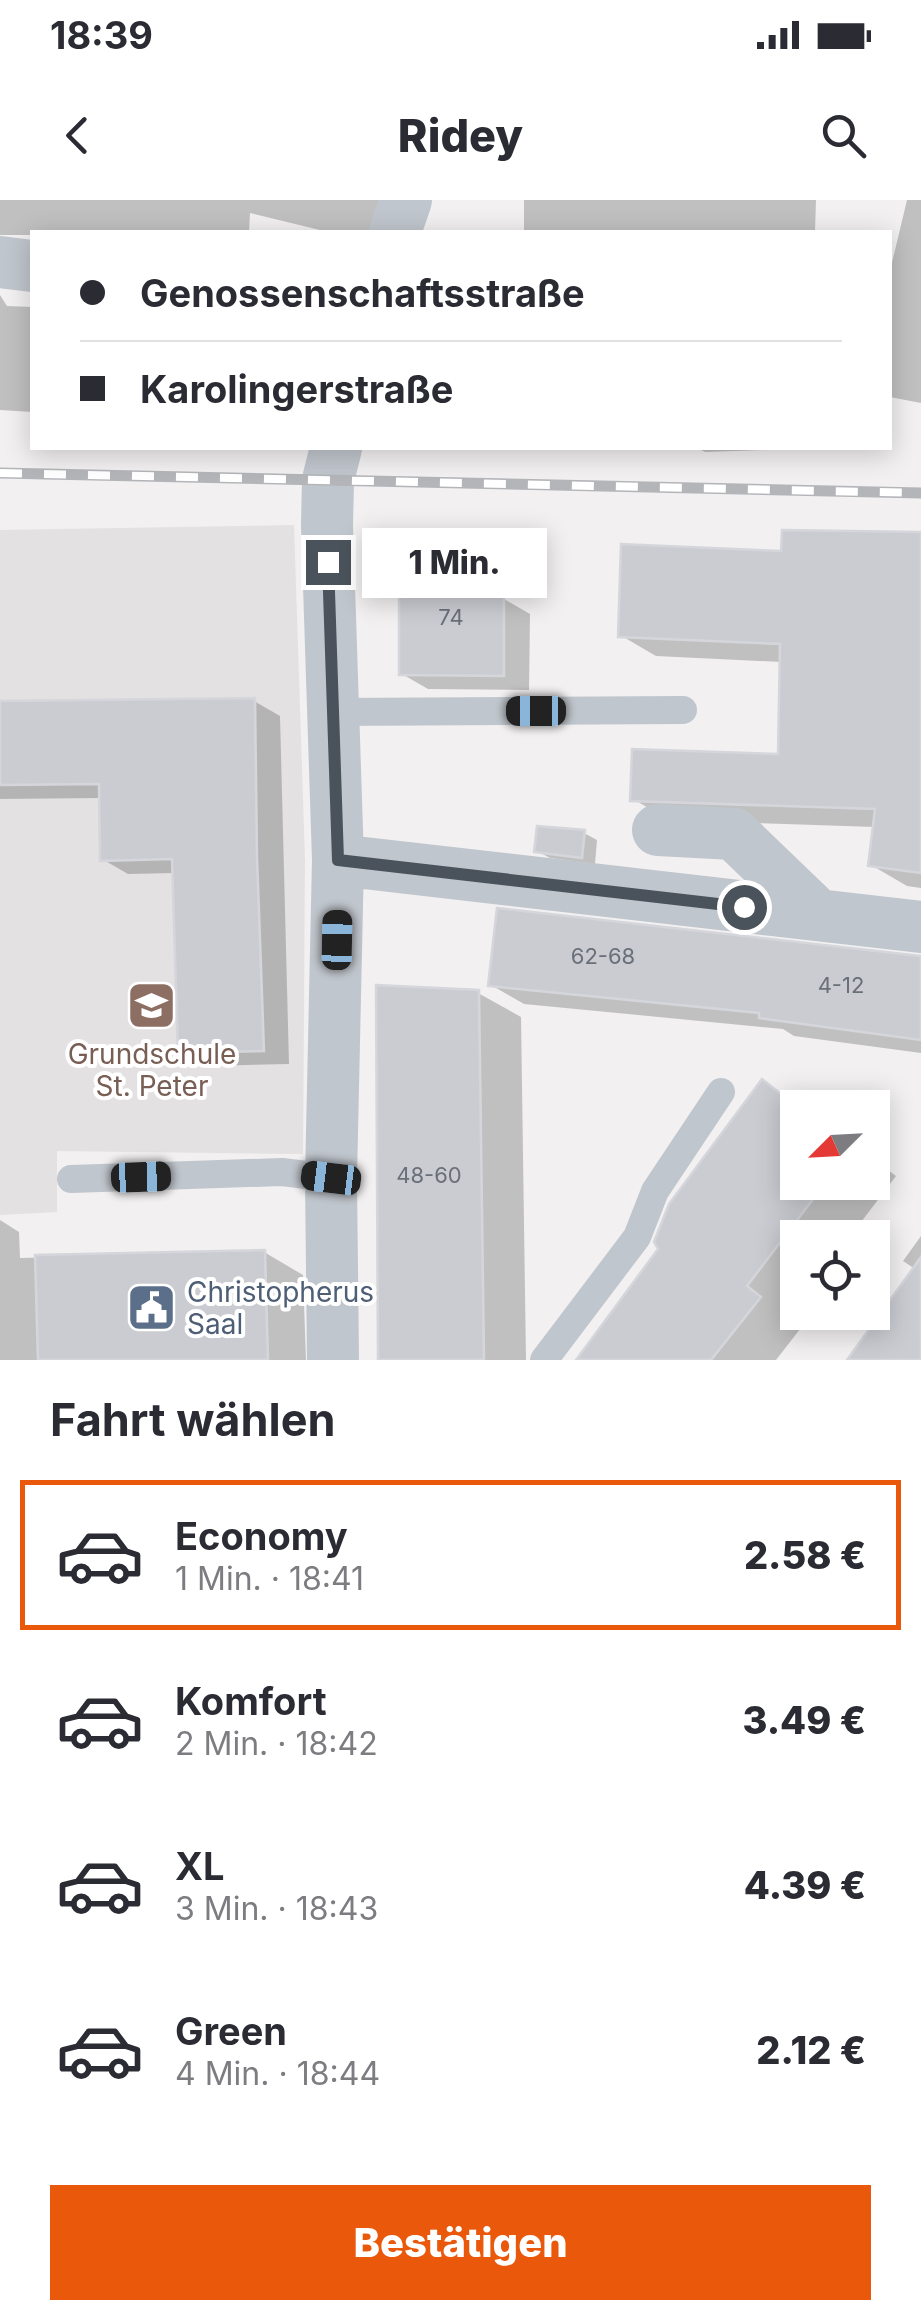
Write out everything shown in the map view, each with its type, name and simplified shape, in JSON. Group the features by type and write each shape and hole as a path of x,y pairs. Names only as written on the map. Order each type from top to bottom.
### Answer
{"street":[{"path":"396,230 406,200"},
{"path":"0,262 30,266"},
{"path":"333,1360 331,1178 338,860 327,525 328,480 336,450"},
{"path":"658,830 734,834 818,915"},
{"path":"338,860 921,927"}],"lane":[{"path":"333,712 683,710"},
{"path":"544,1360 637,1237 655,1191 721,1092"},
{"path":"70,1179 282,1172 331,1178"}],"shaded area":[{"name":"Grundschule St. Peter","path":"294,525 305,860 303,1154 57,1151 57,1212 0,1215 0,530"}],"building":[{"path":"782,530 921,532 921,873 868,866 875,809 630,801 632,749 778,754 780,644 618,637 621,544 781,551"},
{"path":"399,596 504,596 504,676 399,675"},
{"path":"255,698 264,1051 178,1053 172,859 100,861 99,784 0,785 0,701"},
{"path":"537,826 585,830 582,858 534,852"},
{"path":"497,908 921,956 921,1040 759,1018 759,1013 488,986"},
{"path":"376,985 479,990 484,1360 378,1360"},
{"path":"762,1079 780,1093 780,1200 812,1200 797,1220 780,1220 780,1243 747,1286 761,1297 711,1360 576,1360 658,1249 654,1242 669,1204"},
{"name":"Christopherus Saal","path":"265,1250 268,1360 38,1360 35,1255"},
{"path":"921,1257 921,1360 847,1360 869,1330 890,1330 890,1300"}],"railway":[{"path":"0,473 921,493"}],"place":[{"name":"Grundschule St. Peter","path":"152,1006"},
{"name":"Christopherus Saal","path":"152,1308"}],"route":[{"path":"328,562 338,860 744,907"}]}
